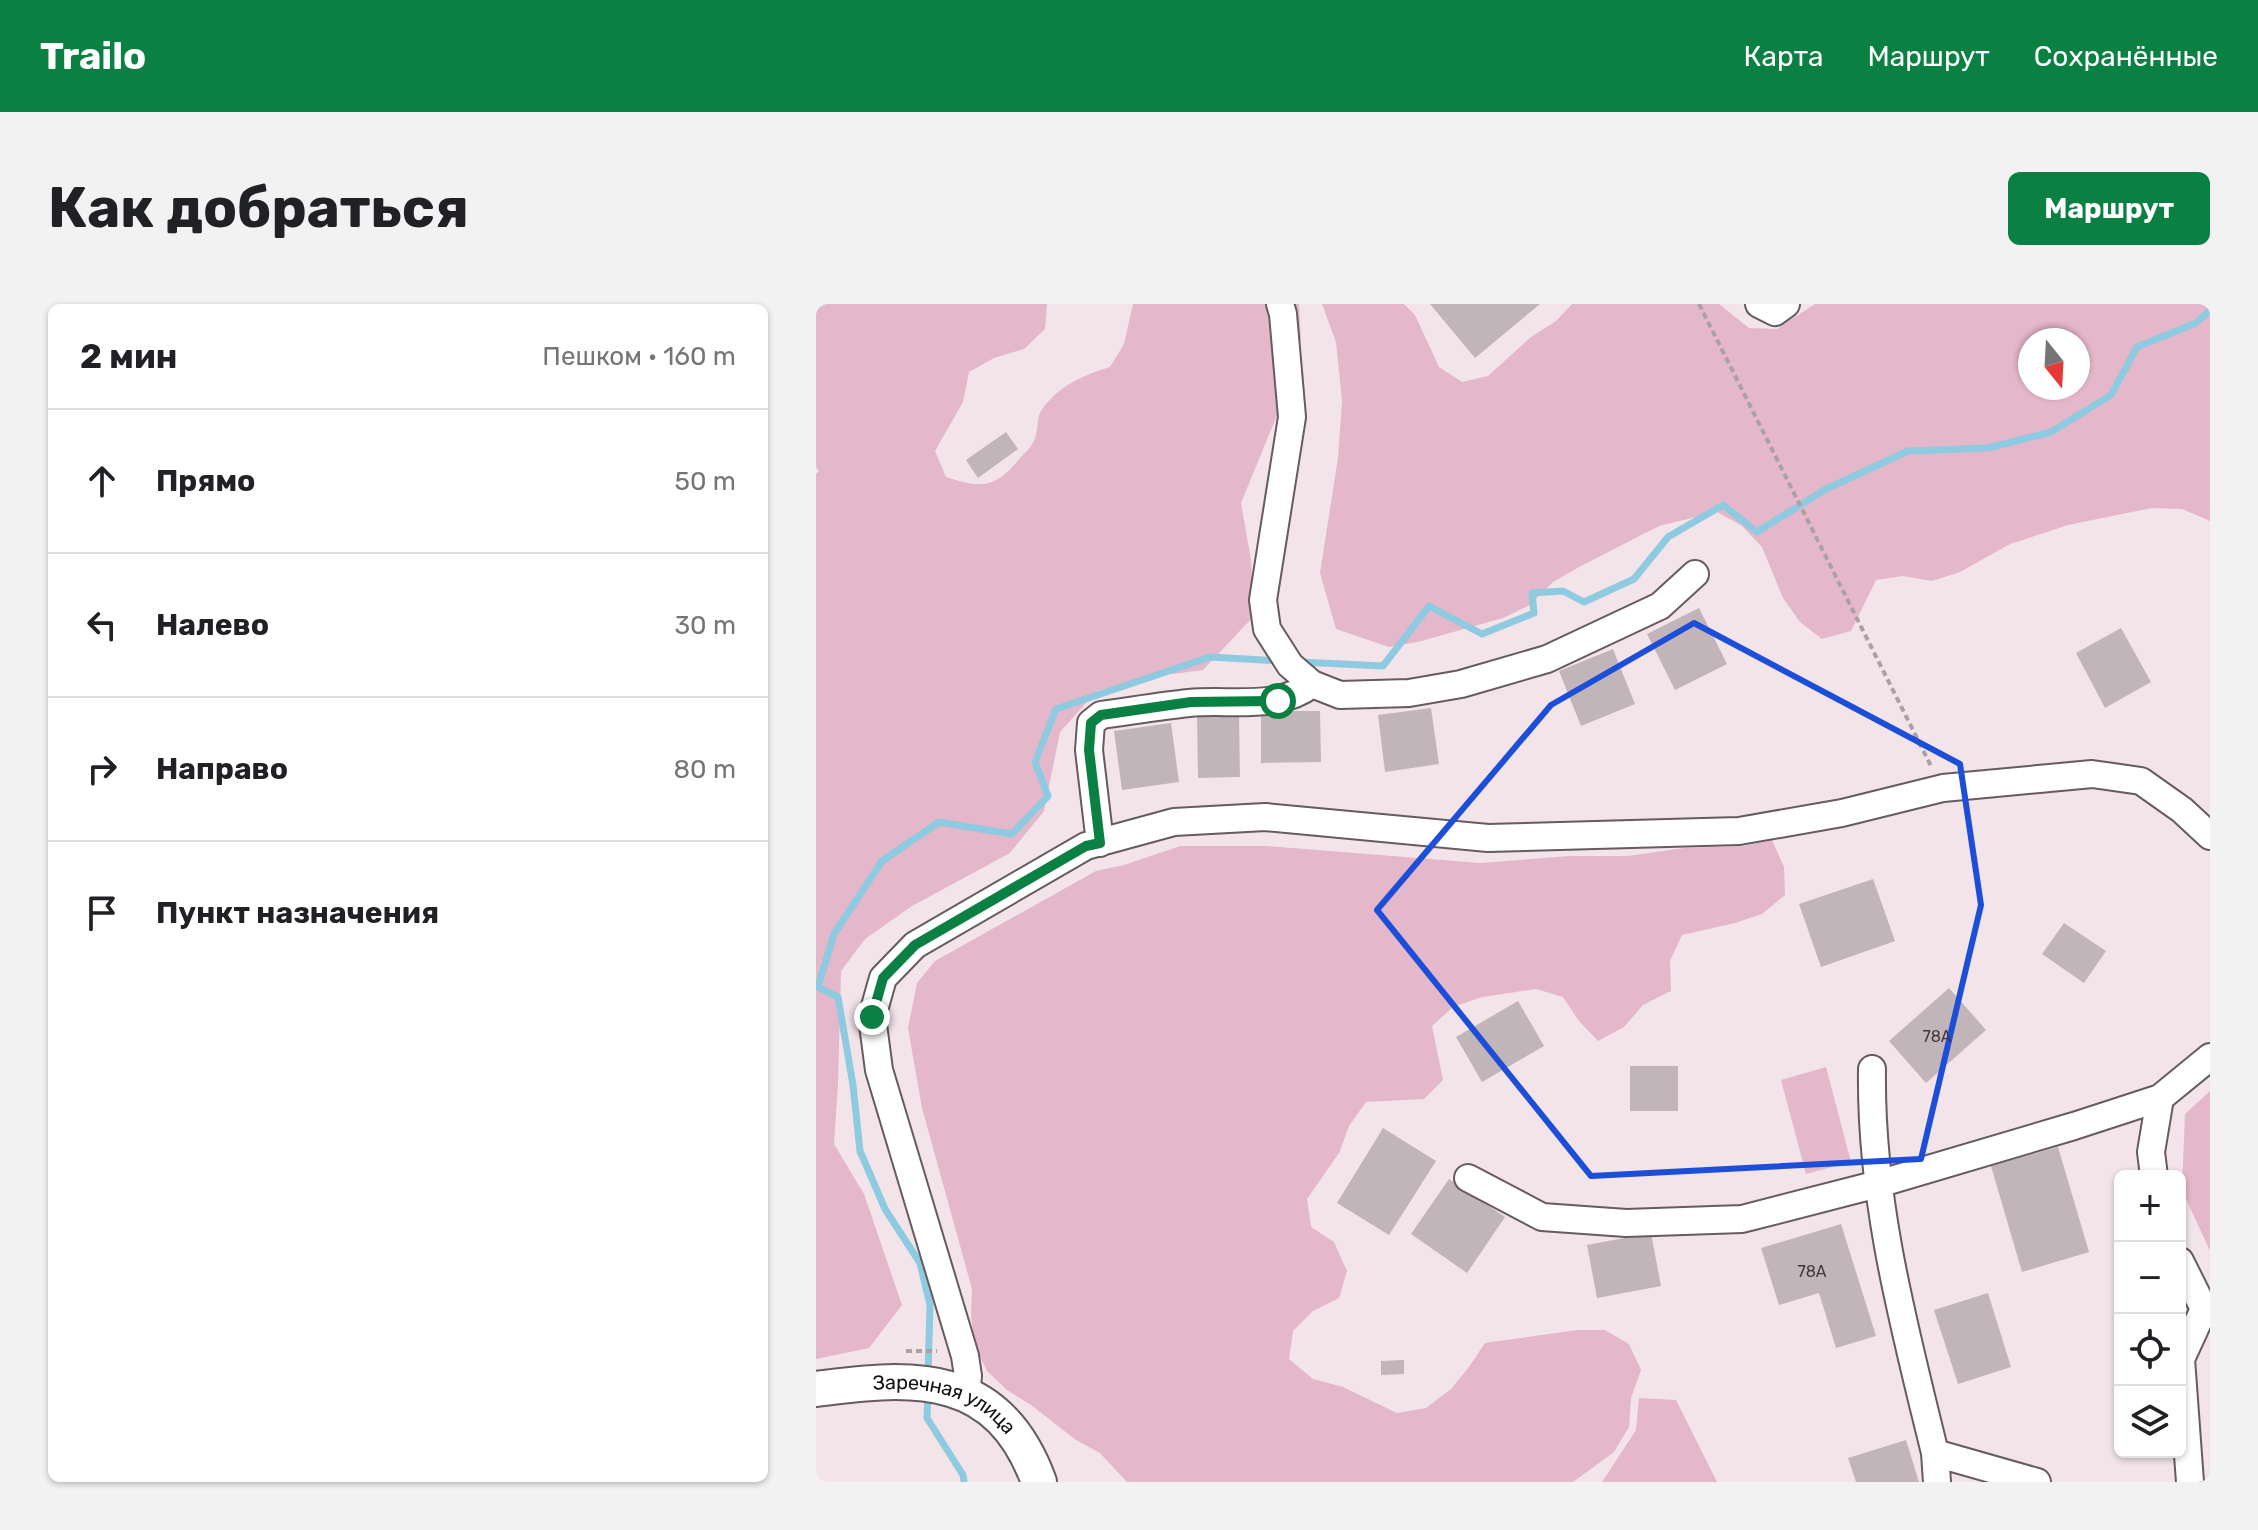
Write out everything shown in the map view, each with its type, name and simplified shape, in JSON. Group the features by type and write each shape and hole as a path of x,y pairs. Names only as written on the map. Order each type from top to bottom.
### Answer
{"main road":[{"name":"Заречная улица","path":"816,1389 906,1382 941,1386 966,1395 992,1408 1013,1430 1031,1459 1039,1482"}],"lane":[{"path":"1280,304 1292,417 1263,600 1267,629 1290,665 1312,684 1340,695 1409,693 1461,684 1547,659 1660,606 1695,574"},
{"path":"1759,304 1775,312 1786,304"},
{"path":"1100,843 1089,750 1091,723 1101,715 1191,702 1278,701 1300,693 1312,684"},
{"path":"966,1395 968,1376 964,1352 879,1070 872,1017 883,978 915,945 1086,846 1174,822 1265,817 1488,838 1739,831 1842,813 1943,788 2092,774 2141,781 2182,810 2210,836"},
{"path":"1468,1178 1542,1217 1626,1223 1742,1219 1878,1184 2160,1098 2210,1057"},
{"path":"1872,1069 1871,1113 1878,1184 1893,1281 1935,1453 1937,1482"},
{"path":"2153,1170 2151,1152 2160,1098"},
{"path":"2186,1272 2207,1309 2181,1359 2190,1482"},
{"path":"1935,1453 2037,1482"}],"path":[{"path":"1699,304 1943,788"}],"highlighted area":[{"path":"1694,623 1960,764 1981,905 1921,1159 1591,1176 1377,910 1551,705"}],"shaded area":[{"path":"816,304 1047,304 1045,329 1024,349 994,358 969,372 963,402 935,451 946,477 979,484 1004,475 1027,451 1035,438 1041,411 1057,393 1082,377 1110,367 1124,344 1133,304 1299,304 1301,339 1285,396 1241,503 1251,560 1254,616 1203,670 1150,677 1097,691 1060,732 1044,811 1010,853 912,906 865,939 841,971 834,1144 864,1194 902,1305 869,1348 816,1359 816,474 819,471 816,467"},
{"path":"1322,304 1404,304 1415,315 1439,367 1462,382 1488,376 1531,337 1556,321 1572,304 1719,304 1749,328 1777,329 1815,304 2210,304 2210,521 2182,509 2152,508 2068,525 2010,544 1960,572 1932,581 1903,576 1876,580 1851,631 1822,639 1800,622 1783,598 1762,547 1742,526 1717,512 1659,526 1553,582 1530,605 1503,618 1389,647 1336,629 1320,573 1338,458 1342,401 1336,342"},
{"path":"1772,840 1784,867 1785,895 1762,914 1682,935 1670,961 1671,991 1643,1005 1624,1027 1598,1041 1579,1021 1563,997 1536,989 1482,997 1453,1007 1432,1026 1443,1080 1424,1099 1366,1102 1349,1126 1339,1153 1307,1199 1311,1227 1334,1242 1347,1271 1339,1298 1313,1311 1293,1331 1289,1359 1313,1379 1343,1387 1397,1413 1426,1408 1451,1389 1485,1343 1577,1330 1605,1330 1629,1344 1641,1370 1631,1398 1629,1427 1614,1452 1573,1482 1127,1482 1100,1453 1076,1440 1007,1390 987,1371 975,1346 971,1317 972,1289 922,1108 908,1028 917,983 935,961 1096,871 1180,846 1267,846 1480,863 1569,856 1628,856 1684,848 1744,846"},
{"path":"1826,1067 1851,1162 1806,1174 1781,1080"},
{"path":"2210,1091 2210,1251 2186,1199 2186,1170 2183,1170 2185,1114"},
{"path":"1639,1398 1676,1400 1717,1482 1602,1482 1636,1430"}],"building":[{"path":"1430,304 1540,304 1475,358"},
{"path":"1006,432 1018,449 978,478 966,460"},
{"path":"1699,608 1727,664 1675,690 1647,634"},
{"path":"2121,628 2151,682 2105,708 2076,653"},
{"path":"1613,649 1635,704 1581,726 1559,671"},
{"path":"1431,708 1439,764 1385,772 1378,715"},
{"path":"1261,711 1320,711 1321,762 1261,763"},
{"path":"1239,715 1240,777 1198,778 1197,716"},
{"path":"1171,723 1179,782 1122,790 1114,731"},
{"path":"1873,879 1895,941 1821,967 1799,904"},
{"path":"2064,923 2106,951 2084,983 2042,954"},
{"path":"1949,988 1986,1030 1926,1083 1889,1041"},
{"path":"1518,1001 1544,1046 1482,1082 1456,1037"},
{"path":"1630,1066 1678,1066 1678,1111 1630,1111"},
{"path":"1383,1128 1436,1161 1389,1235 1337,1203"},
{"path":"2058,1147 2089,1252 2022,1272 1991,1166"},
{"path":"1449,1179 1505,1217 1467,1273 1411,1234"},
{"path":"1841,1224 1876,1336 1836,1348 1819,1293 1779,1305 1761,1248"},
{"path":"1651,1233 1661,1286 1597,1298 1587,1245"},
{"path":"1988,1293 2011,1367 1958,1384 1934,1310"},
{"path":"1404,1360 1404,1374 1381,1375 1381,1361"},
{"path":"1906,1440 1919,1482 1856,1482 1848,1458"}],"waterway":[{"path":"1300,662 1383,666 1429,606 1482,634 1534,613 1532,593 1563,591 1584,602 1634,579 1668,537 1723,505 1757,532 1826,489 1908,451 1988,448 2051,432 2111,395 2137,347 2196,323 2210,310"},
{"path":"928,1376 930,1305 920,1263 885,1209 860,1151 853,1085 838,997 818,987 834,934 882,861 939,822 1012,834 1048,796 1035,762 1056,709 1210,657 1280,661"},
{"path":"928,1392 927,1418 963,1475 964,1482"}],"route":[{"path":"872,1017 883,978 915,945 1086,846 1100,843 1089,750 1091,723 1101,715 1191,702 1278,701"}]}
